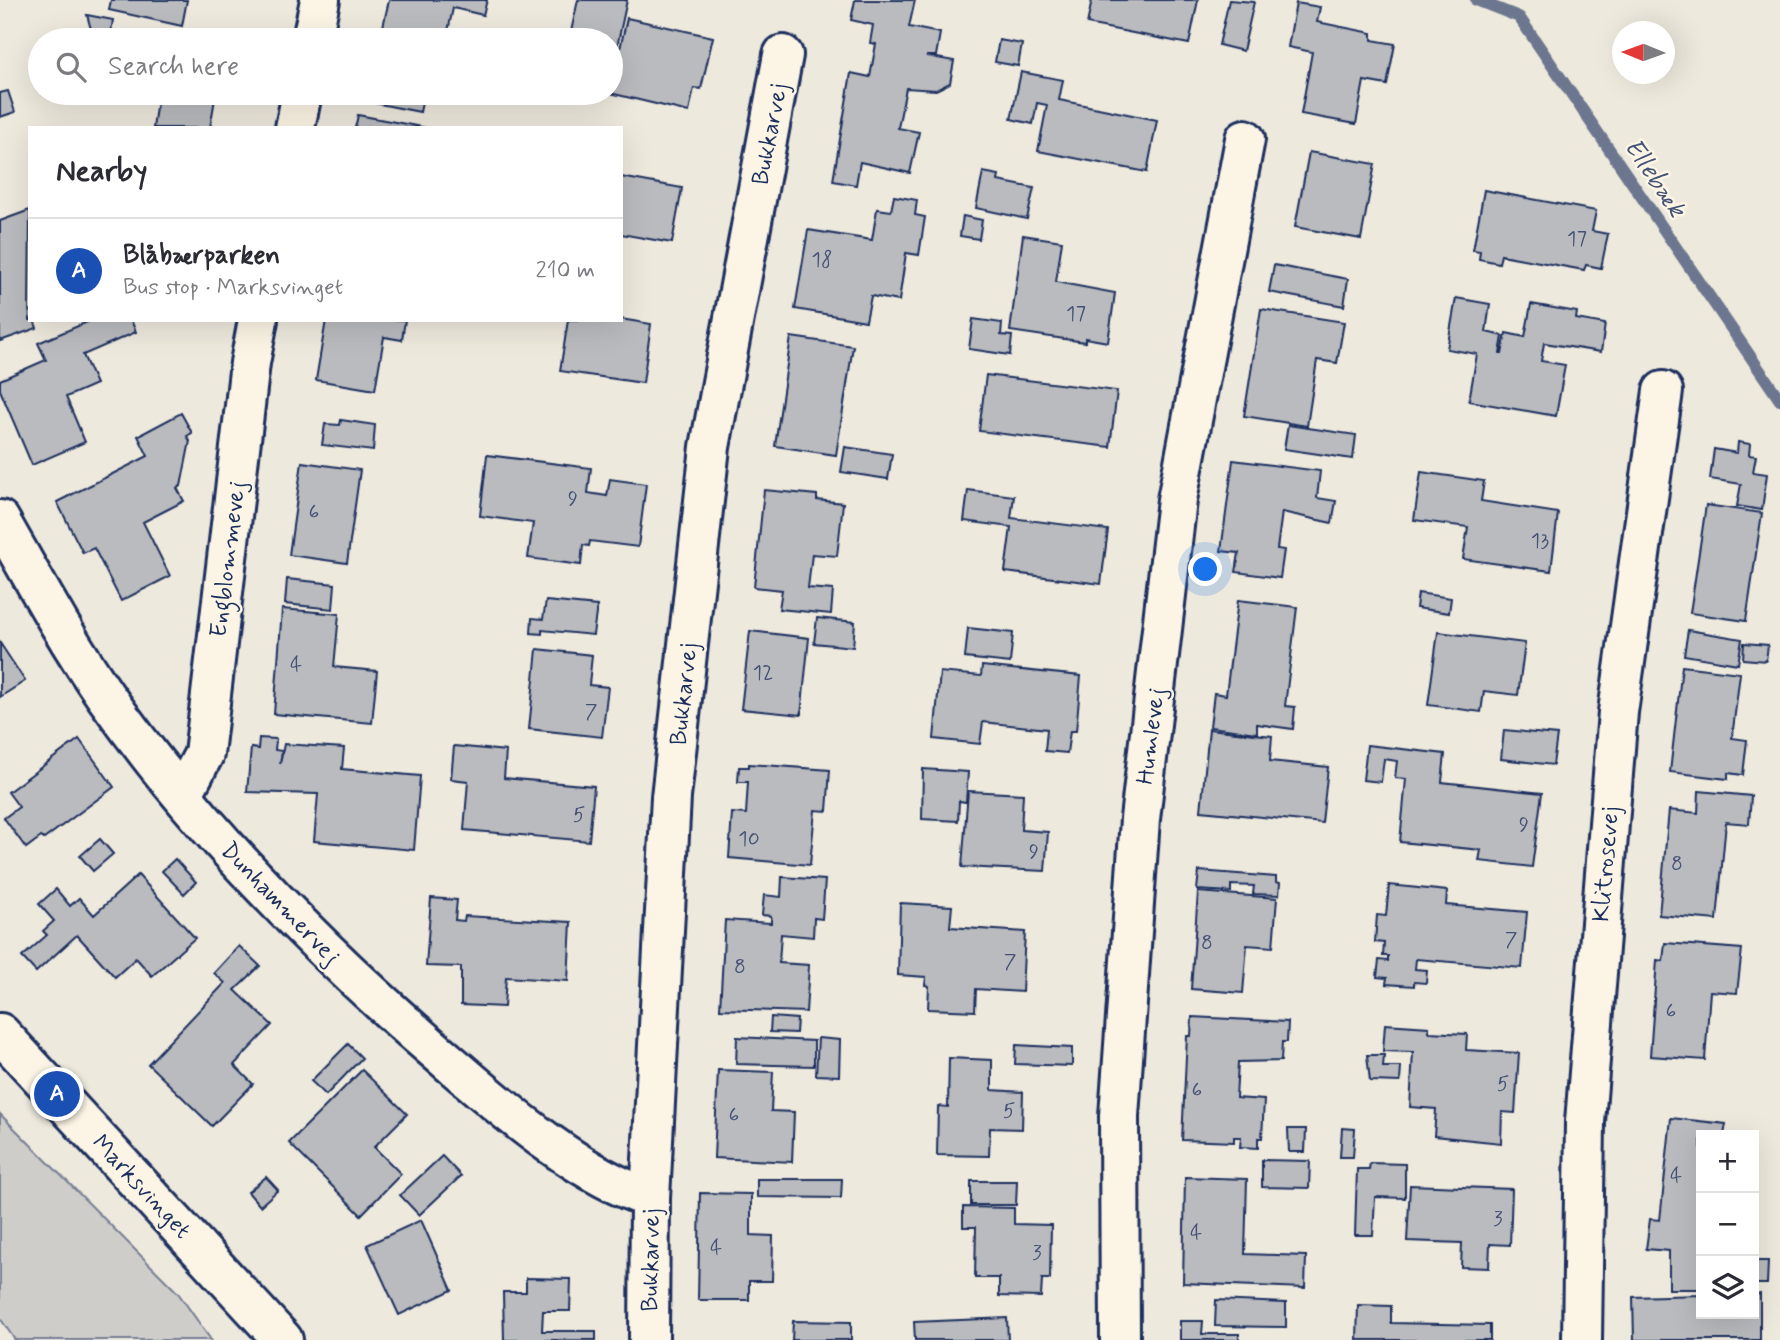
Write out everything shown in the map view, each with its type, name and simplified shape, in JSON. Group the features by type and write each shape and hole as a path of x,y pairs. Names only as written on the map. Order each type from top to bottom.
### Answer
{"street":[{"path":"314,28 320,0"},
{"name":"Bukkarvej","path":"649,1340 650,1198 671,797 708,459 783,55"},
{"path":"295,126 300,105"},
{"name":"Humlevej","path":"1120,1340 1119,1116 1140,819 1177,500 1245,139"},
{"name":"Engblommevej","path":"183,794 204,754 250,363 258,322"},
{"name":"Klitrosevej","path":"1582,1340 1584,1122 1618,712 1663,391"},
{"name":"Dunhammervej","path":"0,520 104,694 228,849 318,945 505,1111 618,1188 650,1198"},
{"name":"Marksvinget","path":"0,1033 283,1340"}],"shaded area":[{"path":"0,1114 178,1293 211,1340 15,1340 0,1318"}],"building":[{"path":"111,0 187,0 182,26 109,10"},
{"path":"389,0 487,0 483,15 453,8 449,28 383,28"},
{"path":"578,0 627,0 621,28 572,28"},
{"path":"855,0 915,0 909,27 940,33 936,56 926,56 954,61 950,83 936,90 906,88 898,128 919,132 910,173 860,162 856,185 833,181 851,73 870,77 876,44 870,43 873,25 851,20"},
{"path":"1092,0 1198,0 1189,44 1087,24"},
{"path":"1229,0 1254,2 1243,51 1219,45"},
{"path":"1296,3 1320,7 1317,22 1372,33 1372,40 1395,44 1387,85 1364,81 1356,124 1301,114 1312,52 1288,47"},
{"path":"87,15 113,20 112,28 91,28"},
{"path":"627,18 713,37 701,89 694,88 689,112 623,96 623,36"},
{"path":"999,40 1022,44 1018,66 995,62"},
{"path":"1021,72 1063,80 1059,100 1157,120 1147,172 1038,151 1047,105 1037,103 1033,124 1011,119"},
{"path":"8,91 15,112 0,117 0,93"},
{"path":"156,105 214,105 210,126 153,126"},
{"path":"384,105 421,105 420,112"},
{"path":"358,115 416,126 355,126"},
{"path":"1309,152 1375,164 1361,239 1295,227"},
{"path":"983,172 999,175 998,181 1034,188 1027,219 976,208"},
{"path":"623,177 682,188 672,243 623,234"},
{"path":"1484,190 1596,211 1592,231 1608,234 1601,268 1586,265 1584,270 1501,255 1499,263 1479,259 1480,251 1473,250"},
{"path":"894,196 917,200 915,215 925,217 919,255 906,253 899,301 871,296 866,321 795,309 808,230 872,240 877,209 891,211"},
{"path":"28,211 28,322 35,322 37,328 0,341 0,221"},
{"path":"963,216 982,220 979,239 960,236"},
{"path":"1023,235 1062,241 1056,282 1115,293 1108,342 1085,338 1085,342 1010,331"},
{"path":"1274,265 1348,279 1344,306 1269,292"},
{"path":"1456,298 1490,304 1486,332 1503,336 1500,354 1506,333 1525,337 1531,304 1577,312 1576,319 1605,324 1601,352 1544,343 1541,361 1565,365 1556,416 1469,401 1477,354 1447,349"},
{"path":"1261,309 1344,322 1337,363 1317,360 1307,426 1244,416"},
{"path":"623,319 651,324 643,383 560,371 568,322 623,322"},
{"path":"973,319 1002,323 1001,335 1012,336 1010,355 969,349"},
{"path":"87,322 132,322 136,332 83,355 96,384 66,397 85,442 32,465 0,390 0,380 46,360 38,343"},
{"path":"326,322 405,322 402,340 384,337 375,390 316,380"},
{"path":"791,337 853,346 836,455 775,446"},
{"path":"986,375 1117,391 1110,447 979,431"},
{"path":"181,413 192,433 187,436 190,441 181,486 177,488 184,501 143,522 170,576 121,601 94,548 83,553 57,502 148,456 138,436"},
{"path":"341,420 375,425 373,451 322,445 325,424 340,425"},
{"path":"1288,425 1356,435 1353,459 1284,449"},
{"path":"1738,442 1750,444 1749,455 1756,456 1753,472 1767,474 1762,510 1737,506 1741,484 1710,479 1714,449 1737,453"},
{"path":"845,447 892,454 888,479 841,472"},
{"path":"487,455 591,468 588,493 607,496 610,479 646,484 638,547 590,541 589,546 583,545 581,565 528,558 533,523 480,516"},
{"path":"1233,460 1320,471 1317,498 1336,501 1332,523 1282,512 1277,549 1284,550 1280,578 1236,572 1239,553 1221,551"},
{"path":"302,462 360,470 347,563 289,555"},
{"path":"1421,472 1484,481 1481,501 1558,513 1551,571 1463,559 1468,527 1414,520"},
{"path":"764,490 817,495 817,500 843,503 837,556 812,554 808,588 833,590 831,614 779,609 782,590 754,587"},
{"path":"968,490 1014,496 1011,518 1108,530 1101,584 1005,572 1011,527 964,521"},
{"path":"1706,505 1762,513 1746,621 1690,613"},
{"path":"287,579 335,584 333,609 285,604"},
{"path":"1418,593 1451,598 1449,613 1416,608"},
{"path":"1238,600 1297,607 1285,706 1295,707 1293,729 1257,724 1257,733 1210,727 1214,693 1226,695"},
{"path":"546,601 597,606 593,635 542,630 542,634 531,633 532,618 543,619"},
{"path":"282,609 339,614 334,667 377,671 372,723 274,714"},
{"path":"817,618 855,622 853,647 814,643"},
{"path":"968,628 1013,633 1010,663 965,658"},
{"path":"1688,630 1742,639 1738,664 1684,655"},
{"path":"750,631 809,638 801,715 741,709"},
{"path":"1438,632 1525,643 1518,695 1484,691 1481,712 1428,705"},
{"path":"0,643 25,681 0,697"},
{"path":"1744,643 1768,645 1766,661 1743,659"},
{"path":"537,649 592,655 589,685 608,687 602,737 529,729"},
{"path":"982,666 1081,676 1076,731 1070,731 1067,753 1045,751 1047,729 983,722 980,744 934,739 940,672 981,676"},
{"path":"1682,666 1740,673 1732,738 1747,740 1743,775 1728,773 1728,779 1670,772"},
{"path":"1209,729 1272,736 1270,761 1328,767 1322,823 1201,811"},
{"path":"1504,730 1557,735 1553,765 1501,759"},
{"path":"259,738 276,739 275,750 282,751 280,764 284,744 344,748 342,769 420,776 414,850 314,841 318,794 247,792 251,748 258,749"},
{"path":"79,739 114,787 44,839 41,837 26,848 4,818 19,807 8,792"},
{"path":"1367,745 1445,754 1442,782 1542,793 1532,867 1479,861 1481,850 1400,842 1406,779 1395,778 1397,761 1384,759 1381,782 1363,780"},
{"path":"454,746 506,751 504,778 594,786 589,841 464,830 468,781 451,779"},
{"path":"749,764 830,770 827,811 815,810 810,865 729,858 732,813 746,814 748,782 738,782 739,767 749,767"},
{"path":"923,769 968,772 966,802 959,801 958,821 922,819"},
{"path":"968,791 1023,794 1021,830 1048,832 1045,871 962,867"},
{"path":"1699,791 1751,796 1749,824 1726,822 1717,920 1659,915 1669,810 1698,813"},
{"path":"100,839 113,854 93,871 80,856"},
{"path":"175,859 196,882 184,894 162,871"},
{"path":"1199,871 1276,877 1276,882 1280,883 1279,895 1253,894 1254,886 1231,885 1231,892 1197,890"},
{"path":"138,875 195,938 152,976 136,958 115,977 77,935 36,972 22,957 47,935 43,931 54,921 39,904 56,889 70,906 79,898 94,915"},
{"path":"782,877 825,880 822,919 814,918 813,937 781,934 779,963 809,965 806,1012 720,1009 725,920 771,923 771,916 762,915 764,895 781,897"},
{"path":"1389,885 1447,891 1446,905 1527,912 1522,968 1416,959 1415,969 1427,970 1426,983 1414,982 1414,986 1386,984 1387,978 1377,977 1379,960 1388,961 1388,956 1383,956 1384,943 1375,942 1377,915 1386,916"},
{"path":"1198,892 1277,898 1273,947 1247,945 1243,993 1191,989"},
{"path":"431,898 457,900 455,920 464,921 465,916 571,922 568,981 506,977 504,1007 461,1005 461,967 426,966"},
{"path":"900,903 952,906 950,927 1025,932 1022,992 976,989 975,1011 928,1009 929,986 925,985 926,977 898,975"},
{"path":"1665,943 1742,949 1737,993 1710,991 1705,1060 1650,1056 1657,960 1663,961"},
{"path":"239,946 260,966 235,990 272,1025 234,1065 253,1084 212,1126 148,1064 225,983 214,973"},
{"path":"771,1017 797,1019 796,1033 770,1032"},
{"path":"1192,1017 1288,1022 1287,1042 1282,1042 1281,1061 1238,1062 1236,1098 1264,1100 1262,1138 1258,1138 1258,1148 1240,1147 1241,1137 1234,1137 1234,1142 1182,1140 1187,1036 1191,1036"},
{"path":"1385,1024 1429,1027 1429,1032 1467,1034 1466,1050 1519,1053 1515,1113 1502,1112 1501,1143 1434,1136 1436,1109 1410,1107 1413,1052 1383,1051"},
{"path":"737,1037 814,1041 814,1066 736,1064"},
{"path":"818,1038 840,1040 839,1076 816,1075"},
{"path":"348,1044 362,1058 326,1095 311,1081"},
{"path":"1016,1045 1072,1048 1072,1066 1015,1064"},
{"path":"1367,1055 1384,1055 1383,1067 1401,1067 1400,1082 1370,1081"},
{"path":"949,1058 992,1060 992,1090 1023,1092 1022,1129 990,1128 989,1156 937,1155 938,1106 948,1107"},
{"path":"362,1070 407,1114 374,1147 401,1174 361,1215 289,1143"},
{"path":"718,1070 773,1072 771,1111 794,1112 792,1162 714,1158"},
{"path":"1671,1118 1726,1124 1725,1130 1696,1130 1696,1289 1669,1289 1669,1251 1646,1249 1650,1219 1660,1220"},
{"path":"1342,1128 1355,1129 1353,1157 1340,1157"},
{"path":"1288,1129 1306,1129 1305,1152 1289,1152"},
{"path":"442,1156 461,1176 419,1215 400,1195"},
{"path":"1262,1160 1310,1161 1309,1188 1262,1187"},
{"path":"1370,1163 1405,1164 1405,1198 1375,1197 1373,1235 1355,1235 1357,1169 1369,1169"},
{"path":"266,1177 278,1190 260,1206 248,1192"},
{"path":"1185,1177 1247,1179 1245,1254 1306,1256 1305,1288 1183,1283"},
{"path":"757,1179 842,1179 841,1198 757,1197"},
{"path":"971,1181 1017,1181 1016,1205 971,1205"},
{"path":"1410,1185 1512,1189 1510,1245 1490,1244 1489,1268 1461,1267 1462,1243 1407,1241"},
{"path":"700,1193 751,1194 751,1235 773,1236 772,1281 749,1281 749,1300 698,1300"},
{"path":"963,1207 1014,1208 1014,1224 1051,1225 1050,1279 1042,1279 1041,1297 999,1296 999,1278 975,1278 976,1227 963,1227"},
{"path":"421,1220 452,1290 399,1315 367,1245"},
{"path":"1759,1261 1768,1261 1767,1284 1759,1284"},
{"path":"526,1278 571,1279 570,1311 543,1311 542,1331 596,1331 596,1340 504,1340 503,1292 526,1292"},
{"path":"1759,1294 1760,1340 1634,1340 1633,1297 1696,1295 1696,1319 1759,1319"},
{"path":"1216,1300 1286,1303 1286,1327 1215,1326"},
{"path":"1358,1305 1391,1306 1391,1323 1490,1325 1490,1340 1357,1340"},
{"path":"1007,1318 1008,1340 915,1340 914,1322"},
{"path":"793,1321 851,1322 851,1340 792,1340"},
{"path":"1180,1321 1203,1321 1202,1334 1239,1334 1239,1340 1180,1340"}],"waterway":[{"name":"Ellebæk","path":"1476,0 1519,17 1780,400"}],"place":[{"name":"Blåbærparken","path":"57,1094"}]}
